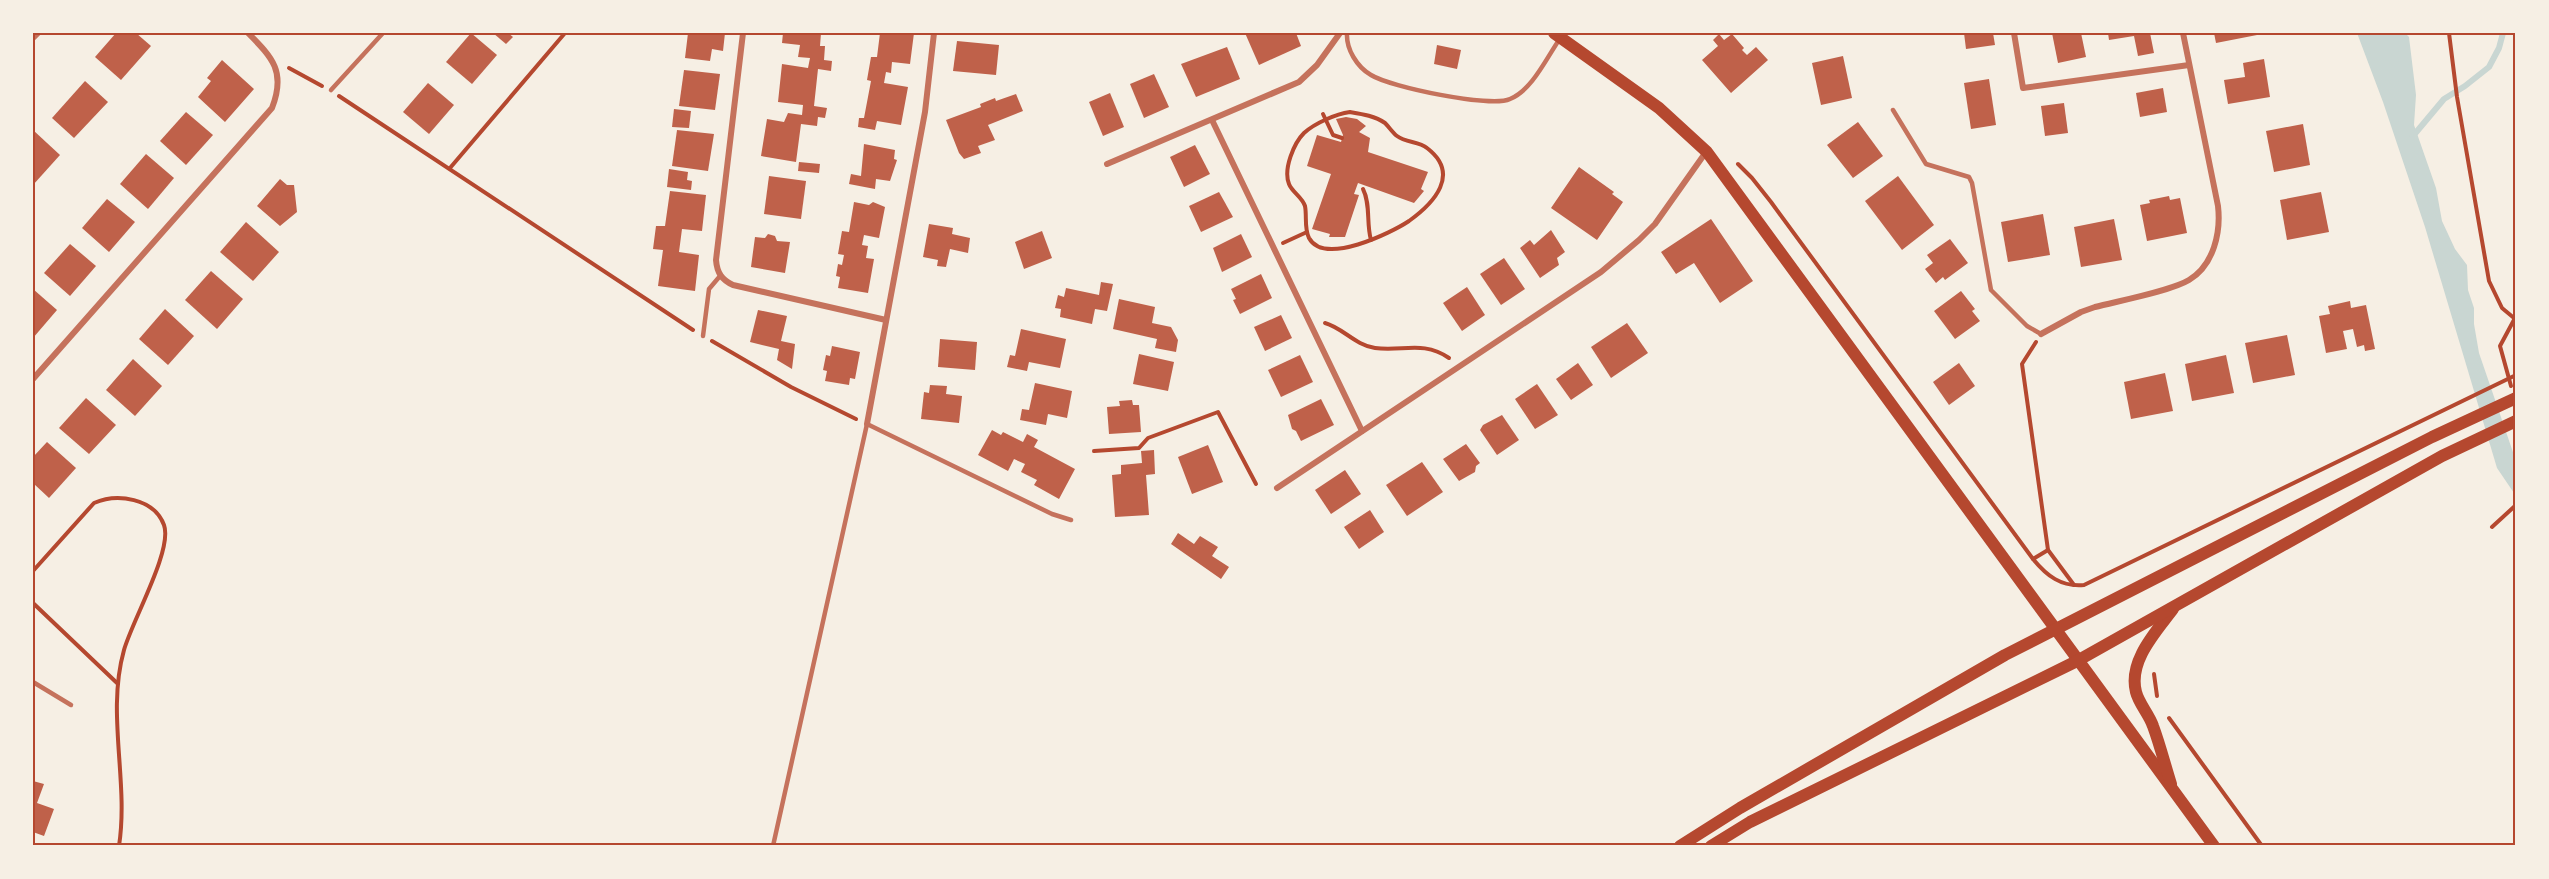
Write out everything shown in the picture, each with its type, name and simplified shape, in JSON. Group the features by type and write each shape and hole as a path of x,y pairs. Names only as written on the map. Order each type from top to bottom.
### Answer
{"main road":[{"path":"1557,35 1659,108 1707,152 2214,846"},
{"path":"1680,846 1760,796 2005,655 2432,437 2516,398"},
{"path":"1711,846 1750,822 2077,661 2442,456 2516,421"},
{"path":"2174,794 2153,724 2136,693 2135,681 2138,665 2148,641 2176,605"}],"street":[{"path":"33,38 38,33"},
{"path":"33,379 267,115 277,96 276,68 270,56 248,33"},
{"path":"743,33 716,261 720,276 733,285 886,320"},
{"path":"867,424 925,112 934,33"},
{"path":"1107,164 1306,77 1340,33"},
{"path":"2014,33 2023,88 2189,65"},
{"path":"2041,334 2081,312 2189,280 2203,266 2212,252 2219,233 2220,220 2183,33"},
{"path":"1212,120 1362,431"},
{"path":"1277,488 1601,272 1639,240 1667,208 1707,152"}],"lane":[{"path":"331,90 382,33"},
{"path":"1347,33 1348,46 1354,57 1369,74 1378,79 1400,87 1500,103 1518,96 1526,88 1557,35"},
{"path":"1893,110 1926,164 1969,177 1972,183 1990,290 2027,326 2041,334"},
{"path":"703,336 709,290 720,276"},
{"path":"773,846 867,424 1071,520"},
{"path":"33,682 71,705"}],"path":[{"path":"450,168 566,33"},
{"path":"2449,33 2457,97 2489,282 2502,308 2515,318 2500,346 2504,365"},
{"path":"276,68 287,68 331,90 703,336 817,401 867,424"},
{"path":"1350,112 1373,117 1383,122 1396,136 1426,147 1443,170 1442,185 1430,204 1393,231 1371,240 1324,249 1313,243 1307,232 1304,204 1289,183 1288,173 1294,148 1304,134 1326,121 1350,112"},
{"path":"1323,114 1333,135 1342,138"},
{"path":"1707,152 1739,165 1752,178 2033,559 2053,579 2084,585 2516,375"},
{"path":"1363,189 1367,197 1367,227 1371,240"},
{"path":"1274,248 1307,232"},
{"path":"1312,326 1325,323 1353,340 1374,348 1415,346 1434,350 1449,359 1456,368"},
{"path":"2041,334 2022,364 2048,550 2075,585"},
{"path":"1094,452 1139,448 1148,438 1218,412 1256,484"},
{"path":"33,571 94,502 106,497 134,500 148,506 159,515 165,527 164,552 130,631 117,683 116,715 122,796 119,846"},
{"path":"2492,527 2516,505"},
{"path":"2033,559 2048,550"},
{"path":"33,603 117,683"},
{"path":"2154,668 2153,678 2158,699"},
{"path":"2167,716 2262,846"}],"shaded area":[{"path":"2357,33 2405,33 2409,37 2416,95 2414,125 2436,188 2442,221 2455,249 2467,265 2468,290 2474,308 2479,353 2516,461 2516,496 2497,468 2425,227"}],"building":[{"path":"116,33 136,33 151,46 121,80 95,57"},
{"path":"471,33 497,55 472,84 446,62"},
{"path":"493,33 508,33 513,37 506,44"},
{"path":"688,33 725,33 723,51 712,49 710,61 685,58"},
{"path":"783,33 821,33 820,46 825,46 824,60 832,61 831,71 818,69 814,106 827,108 825,118 818,117 817,126 801,124 796,162 761,156 767,119 784,122 788,113 802,115 803,105 778,102 782,64 808,68 810,58 798,57 800,45 782,43"},
{"path":"880,33 914,33 910,64 892,62 891,73 886,72 884,83 908,87 901,125 877,121 875,130 858,127 859,118 864,118 871,81 867,80 871,57 877,57"},
{"path":"1245,33 1296,33 1301,46 1259,65"},
{"path":"1964,33 1993,33 1995,45 1966,49"},
{"path":"2052,33 2081,33 2086,57 2058,63"},
{"path":"2108,33 2150,33 2154,53 2138,56 2134,36 2109,40"},
{"path":"2214,33 2256,33 2257,35 2216,43"},
{"path":"1719,34 1724,40 1732,34 1747,55 1756,47 1768,60 1731,93 1702,60 1718,46 1713,40"},
{"path":"957,41 999,45 996,75 953,71"},
{"path":"1437,45 1461,50 1457,69 1434,64"},
{"path":"1227,47 1240,79 1196,97 1181,64"},
{"path":"1843,56 1852,98 1821,105 1812,63"},
{"path":"2264,59 2270,97 2228,104 2224,80 2245,77 2243,63"},
{"path":"222,60 254,89 225,122 198,97 211,81 207,78"},
{"path":"684,70 720,74 715,110 679,106"},
{"path":"1154,74 1169,107 1144,118 1130,84"},
{"path":"1989,79 1996,125 1971,129 1964,83"},
{"path":"85,81 108,102 74,138 52,118"},
{"path":"428,83 454,105 429,134 403,112"},
{"path":"2163,88 2167,112 2140,117 2136,93"},
{"path":"1110,93 1124,127 1103,136 1089,102"},
{"path":"1016,94 1023,111 988,125 995,140 978,146 981,153 964,159 959,153 946,120 981,107 980,104 995,98 996,101"},
{"path":"2064,103 2068,133 2045,136 2041,106"},
{"path":"674,109 691,111 689,128 672,127"},
{"path":"186,112 213,135 186,165 160,141"},
{"path":"1346,117 1357,119 1366,126 1359,132 1370,138 1368,152 1428,172 1421,189 1424,191 1414,203 1358,183 1354,194 1359,195 1345,237 1329,237 1330,234 1312,229 1331,174 1307,166 1317,135 1341,142 1343,135 1336,119"},
{"path":"1858,122 1883,156 1853,178 1827,145"},
{"path":"2303,124 2310,165 2274,172 2266,131"},
{"path":"33,130 60,155 33,185"},
{"path":"677,130 714,134 708,171 672,166"},
{"path":"864,144 895,150 894,159 897,160 890,181 876,179 875,189 849,184 851,174 861,176"},
{"path":"1195,145 1210,174 1184,187 1170,157"},
{"path":"146,154 174,178 148,209 120,184"},
{"path":"799,162 820,164 819,173 798,171"},
{"path":"1579,167 1614,192 1612,194 1623,202 1597,240 1551,208"},
{"path":"669,169 688,172 687,180 692,181 691,190 667,187"},
{"path":"769,176 806,181 801,219 764,214"},
{"path":"1898,176 1934,225 1902,250 1865,201"},
{"path":"280,179 287,185 294,185 297,212 280,226 257,206"},
{"path":"670,191 706,195 702,231 682,229 679,252 699,255 695,291 658,286 663,250 653,249 656,226 665,226"},
{"path":"1219,192 1233,217 1201,232 1189,206"},
{"path":"2321,192 2329,232 2287,240 2280,200"},
{"path":"2169,196 2170,200 2180,198 2187,233 2147,241 2140,205 2150,203 2149,200"},
{"path":"107,199 135,222 109,252 82,228"},
{"path":"854,202 869,205 873,202 885,207 879,238 864,235 862,245 868,246 866,258 874,259 868,293 838,288 840,277 836,276 838,264 842,265 844,255 838,254 842,231 849,232"},
{"path":"2043,214 2050,255 2008,262 2001,222"},
{"path":"1711,219 1753,281 1720,303 1694,263 1676,274 1661,252"},
{"path":"2114,219 2122,260 2081,267 2074,227"},
{"path":"246,222 279,252 253,281 220,252"},
{"path":"929,224 953,228 952,234 970,238 968,253 950,249 946,267 937,266 938,260 923,257"},
{"path":"1551,230 1565,252 1557,258 1559,265 1540,278 1520,248 1530,240 1534,245"},
{"path":"1042,231 1052,258 1024,269 1015,242"},
{"path":"768,234 775,236 777,241 790,242 785,273 751,267 755,237 765,238"},
{"path":"1241,234 1252,257 1222,272 1213,248"},
{"path":"1950,239 1968,263 1945,280 1943,277 1936,283 1925,269 1933,263 1927,255"},
{"path":"70,244 96,266 70,296 44,273"},
{"path":"1504,258 1525,289 1501,305 1480,274"},
{"path":"211,271 243,299 217,329 185,300"},
{"path":"1261,274 1272,298 1240,314 1233,300 1236,299 1231,289"},
{"path":"1101,282 1113,284 1107,311 1095,309 1092,324 1060,317 1061,309 1055,308 1058,295 1064,297 1066,288 1099,295"},
{"path":"1467,287 1485,315 1462,331 1443,303"},
{"path":"33,289 57,310 33,338"},
{"path":"1961,291 1975,309 1972,311 1980,321 1955,339 1934,311"},
{"path":"1119,299 1155,307 1152,323 1171,327 1178,340 1176,352 1155,348 1157,339 1113,329"},
{"path":"2350,301 2351,308 2366,305 2375,349 2365,351 2364,345 2357,347 2353,329 2343,331 2347,349 2326,353 2319,316 2330,314 2328,306"},
{"path":"165,309 194,336 168,365 139,339"},
{"path":"758,310 787,316 781,341 795,344 792,369 777,360 779,349 750,342"},
{"path":"1281,315 1292,338 1265,351 1254,327"},
{"path":"1627,323 1648,353 1611,378 1591,347"},
{"path":"1021,329 1066,339 1060,368 1029,362 1027,371 1007,367 1010,355 1015,356"},
{"path":"2287,335 2295,375 2253,383 2245,343"},
{"path":"940,339 977,342 975,370 938,367"},
{"path":"832,346 860,352 855,379 850,378 849,385 825,381 827,371 823,370 826,355 830,356"},
{"path":"1139,354 1174,362 1168,391 1133,384"},
{"path":"1300,355 1313,382 1281,397 1268,370"},
{"path":"2226,355 2234,393 2192,401 2185,364"},
{"path":"133,359 162,386 135,416 106,390"},
{"path":"1578,363 1593,385 1571,400 1556,379"},
{"path":"1959,363 1975,386 1949,405 1933,382"},
{"path":"2165,373 2173,411 2131,419 2124,382"},
{"path":"1035,383 1072,391 1067,418 1048,414 1046,425 1020,420 1022,409 1029,410"},
{"path":"1537,384 1558,415 1535,429 1515,399"},
{"path":"930,385 947,386 946,394 962,396 959,423 921,419 924,392 929,393"},
{"path":"86,398 116,425 89,454 59,428"},
{"path":"1321,399 1334,425 1301,441 1296,431 1292,429 1288,415"},
{"path":"1132,400 1133,405 1139,405 1141,432 1109,434 1107,407 1120,406 1119,401"},
{"path":"1502,415 1519,440 1497,455 1480,430 1483,425"},
{"path":"992,430 1001,435 1003,432 1023,442 1027,434 1038,440 1034,447 1075,469 1059,499 1034,485 1037,480 1021,472 1025,464 1014,459 1008,471 978,455"},
{"path":"47,442 76,468 49,498 33,483 33,457"},
{"path":"1466,444 1480,463 1476,466 1475,472 1459,481 1443,459"},
{"path":"1208,445 1223,482 1192,494 1178,457"},
{"path":"1154,450 1155,474 1146,475 1149,515 1115,517 1112,475 1121,474 1121,465 1142,463 1141,451"},
{"path":"1422,462 1443,492 1407,516 1386,485"},
{"path":"1345,470 1361,494 1331,514 1315,490"},
{"path":"1370,510 1384,532 1359,549 1344,527"},
{"path":"1178,533 1194,544 1200,536 1218,547 1212,556 1229,567 1221,579 1171,544"},
{"path":"33,781 44,784 37,803 54,809 44,836 33,832"}],"waterway":[{"path":"2413,136 2444,99 2489,67 2499,48 2503,33"}]}
